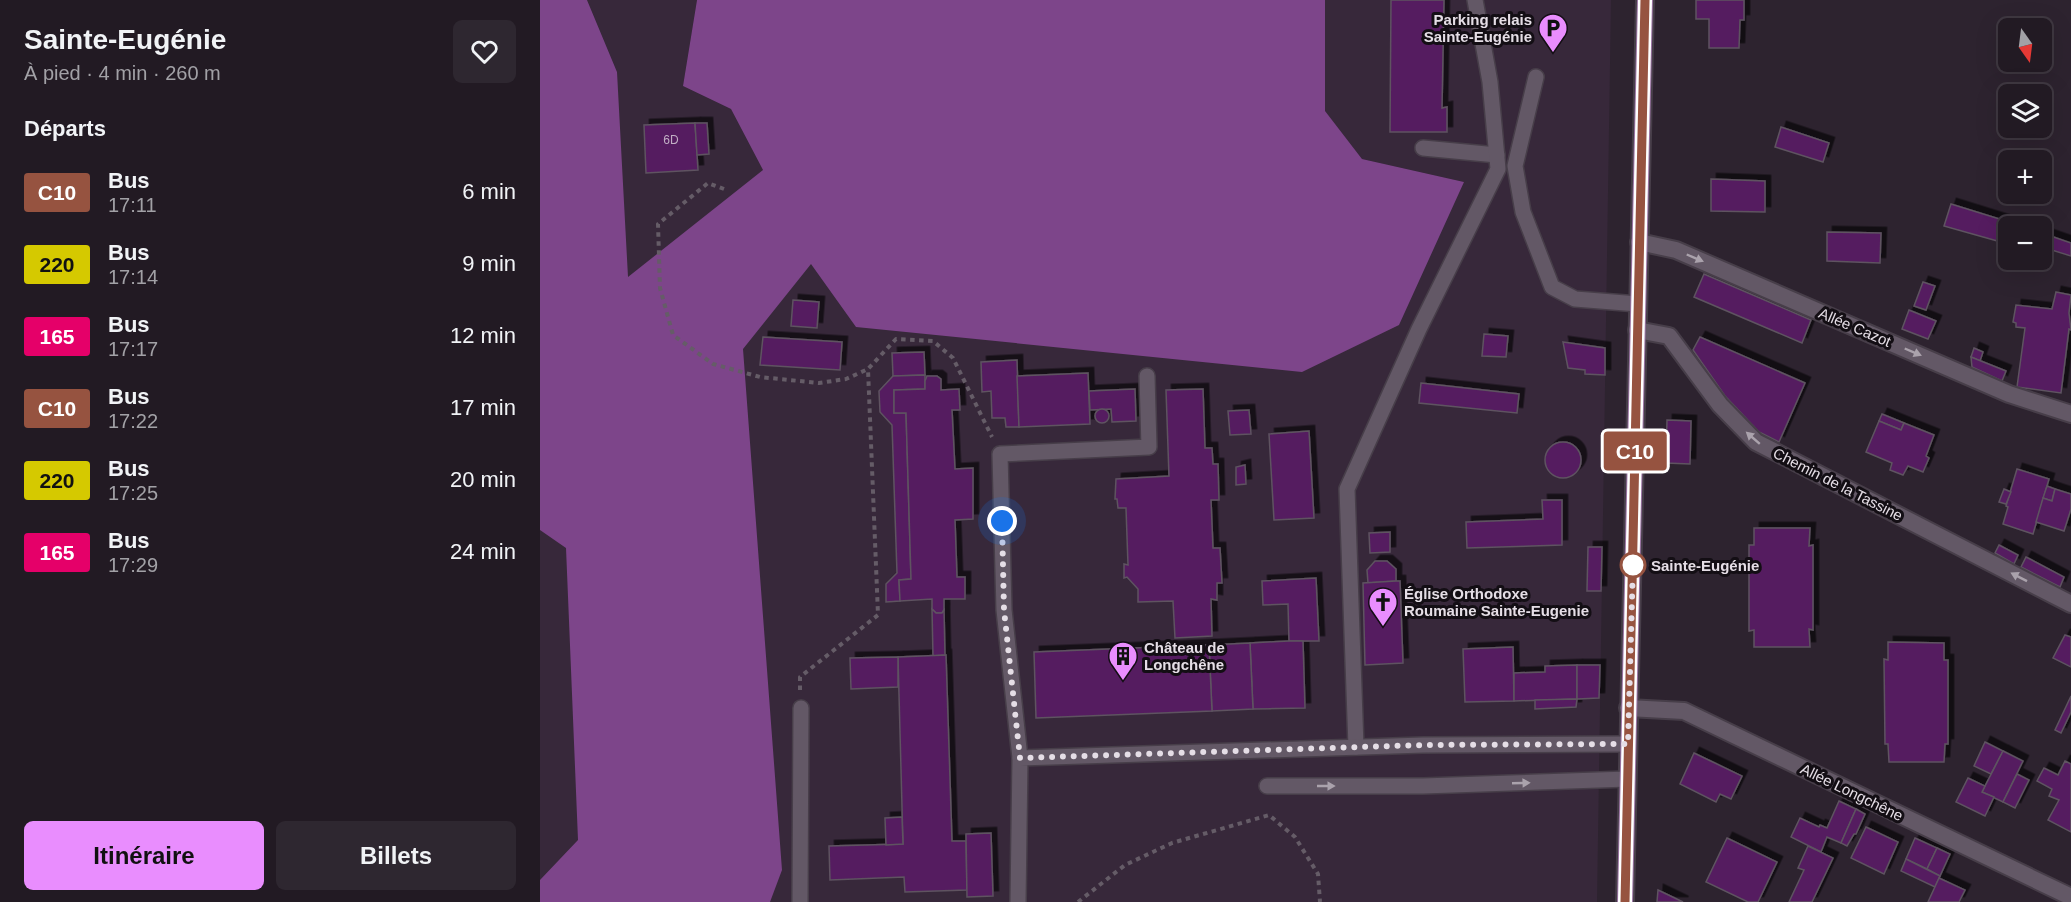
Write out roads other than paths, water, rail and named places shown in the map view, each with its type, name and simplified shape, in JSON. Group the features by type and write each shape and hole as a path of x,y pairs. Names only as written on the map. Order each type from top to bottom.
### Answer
{"main road":[{"path":"1626,902 1628,708 1645,0"}],"street":[{"name":"Allée Cazot","path":"1639,242 1676,250 2009,394 2071,414"},
{"name":"Chemin de la Tassine","path":"1637,330 1669,336 1720,405 1756,442 2071,604"},
{"name":"Allée Longchêne","path":"1628,708 1684,711 2071,897"}],"lane":[{"path":"1356,747 1347,489 1419,329 1498,169 1490,82 1475,0"},
{"path":"1536,77 1515,166 1523,212 1552,287 1575,299 1638,304"},
{"path":"1423,148 1497,155"},
{"path":"1018,902 1020,758 1004,610 1000,454 1149,447 1146,376"},
{"path":"800,902 801,708"},
{"path":"1020,758 1423,745 1628,744"},
{"path":"1267,786 1423,786 1628,779"}],"place":[{"name":"Parking relais Sainte-Eugénie","path":"1553,54"},
{"name":"Sainte-Eugénie","path":"1633,565"},
{"name":"Église Orthodoxe Roumaine Sainte-Eugenie","path":"1383,628"},
{"name":"Château de Longchêne","path":"1123,682"}]}
